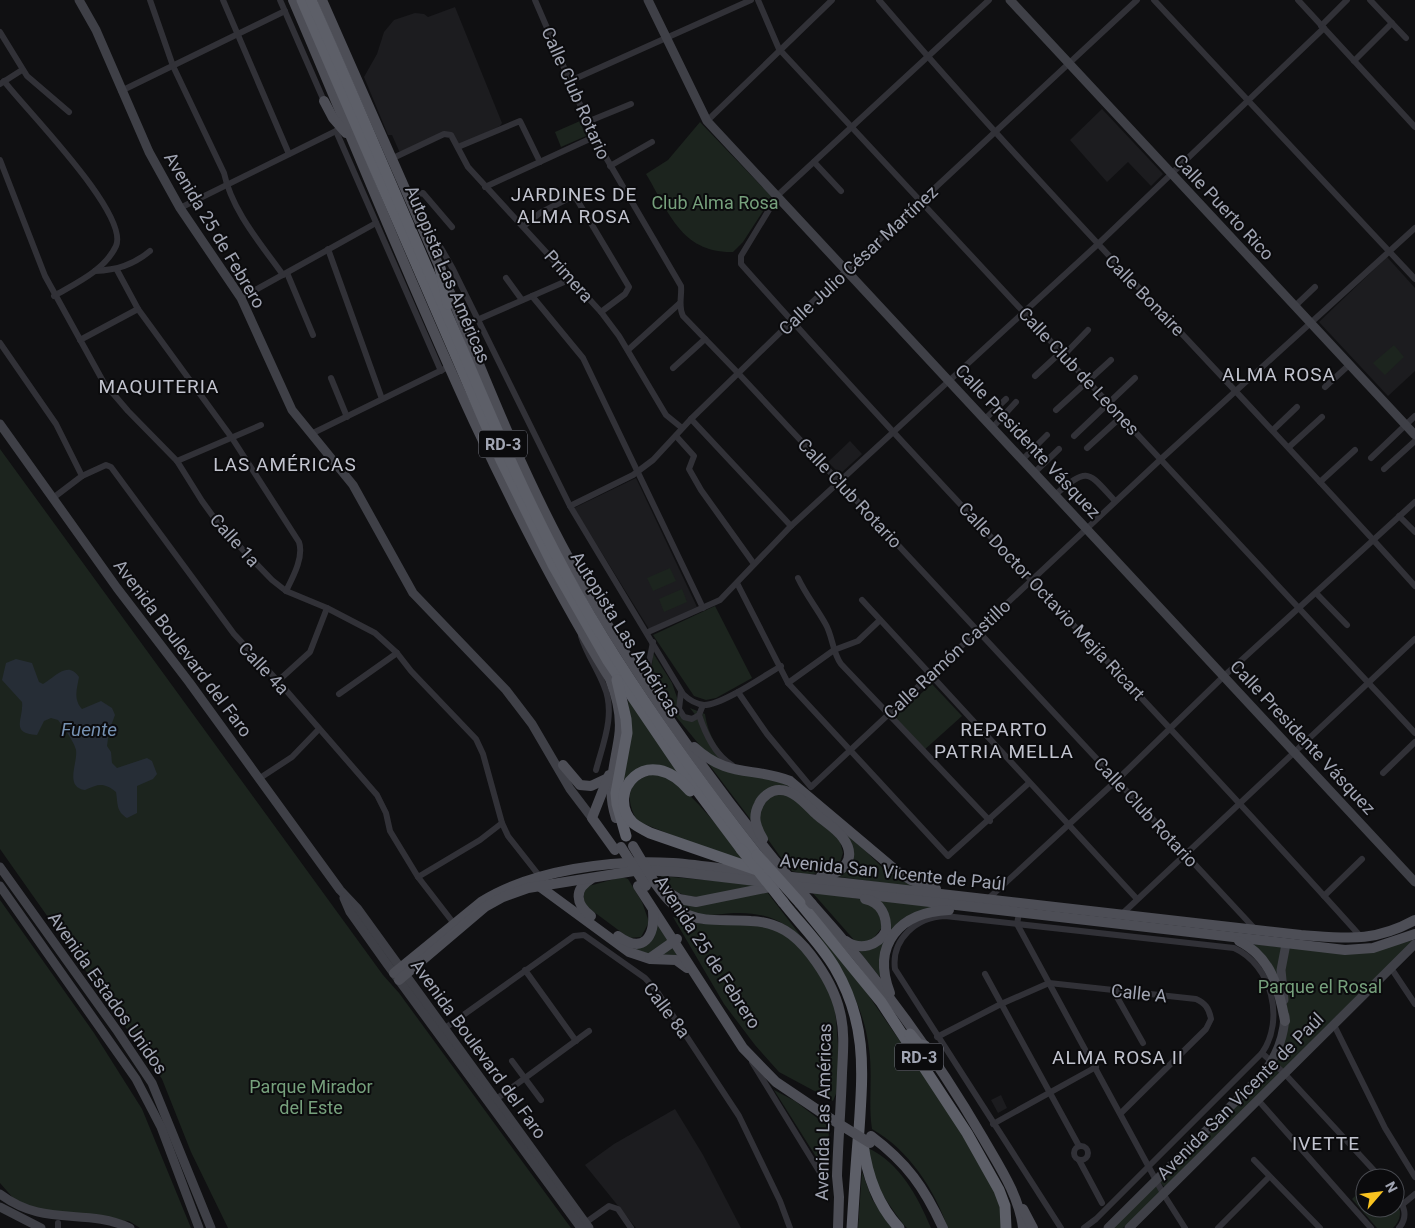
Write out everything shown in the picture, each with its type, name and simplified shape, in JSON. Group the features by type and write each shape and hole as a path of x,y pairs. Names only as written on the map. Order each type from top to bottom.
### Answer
{"highway":[{"name":"Autopista Las Américas","path":"302,0 501,460 552,566 608,661 684,773 835,968 850,1001 858,1026 863,1056 852,1228"},
{"name":"Autopista Las Américas","path":"311,0 522,486 577,594 644,701 721,809 866,982 914,1050 990,1171 1005,1206 1006,1228"},
{"path":"440,268 456,335"},
{"path":"608,661 621,690 626,719 625,749 616,793 616,804 626,836"},
{"path":"741,849 688,787 672,773 656,768 641,772 628,782 624,800 626,810 634,824 667,840 771,875"},
{"path":"866,982 873,985 918,1044 925,1046"},
{"path":"859,1122 867,1173 876,1195 899,1228"}],"main road":[{"name":"Avenida Las Américas","path":"293,0 356,149 445,369 516,512 580,630 610,679 615,693 620,721 619,736 610,774 611,805 617,822 633,846 646,885 682,914 688,916 705,920 766,922 787,930 803,945 826,975 837,1002 843,1034 837,1176 839,1197 838,1228"},
{"path":"322,0 440,268 478,362 545,511 576,572 645,684 723,796 776,862 842,937 892,998 925,1046 1011,1186 1033,1228"},
{"path":"324,101 356,149"},
{"path":"660,706 694,748 703,756 718,765 745,772 777,776 790,781 865,846 911,880 930,888 986,898"},
{"path":"563,764 580,785 591,786 610,774"},
{"path":"594,814 610,774"},
{"path":"776,862 757,829 755,811 761,799 774,791 780,790 793,793 843,838 848,849 845,867 840,872 833,875 801,878"},
{"name":"Avenida 25 de Febrero","path":"594,814 646,885 698,978 743,1048 776,1082 891,1150 915,1176 928,1195 943,1228"},
{"name":"Avenida San Vicente de Paúl","path":"400,974 456,926 503,897 540,882 633,862 673,863 1256,930 1362,938 1389,932 1415,920"},
{"name":"Avenida San Vicente de Paúl","path":"540,882 640,870 679,872 980,908 1018,919 1166,936 1234,938 1344,950 1359,950 1393,943 1415,934"},
{"path":"583,910 578,897 579,889 597,876"},
{"path":"540,882 631,944 639,944 651,936 653,910"},
{"path":"540,882 629,952 650,959 670,959 680,962 698,978"},
{"path":"646,885 679,899 696,902 784,884"},
{"name":"Avenida 25 de Febrero","path":"646,885 653,910 756,1054 831,1116"},
{"path":"823,890 870,900 880,907 885,916 886,931 879,941 868,946 855,946 842,937"},
{"path":"892,998 886,984 883,962 889,942 899,928 912,918 931,910 980,908"},
{"path":"1234,938 1259,954 1271,971 1280,995 1285,1021"},
{"path":"650,959 676,940"},
{"name":"Avenida 25 de Febrero","path":"871,1139 891,1157 910,1179 924,1201 937,1228"},
{"path":"1011,1186 1022,1228"}],"street":[{"name":"Avenida 25 de Febrero","path":"79,0 96,30 149,152 180,208 241,298 292,410 353,484 414,593 506,690 532,724 570,789 594,814"},
{"path":"150,0 173,66 224,172 227,184 243,218 285,274 314,335"},
{"path":"223,0 289,154"},
{"path":"280,0 324,101"},
{"name":"Calle Club Rotario","path":"535,0 594,137 681,286 682,298 680,303 684,316 1256,930"},
{"name":"Calle Presidente Vásquez","path":"648,0 707,121 1087,527 1415,882"},
{"path":"570,81 666,36 751,0"},
{"name":"Calle Club de Leones","path":"758,0 779,49 850,128 1122,416 1415,734"},
{"path":"707,121 779,49 832,0"},
{"name":"Calle Bonaire","path":"879,0 927,57 1097,245 1236,390 1415,586"},
{"path":"778,195 988,0"},
{"name":"Calle Puerto Rico","path":"1010,0 1415,435"},
{"name":"Calle Julio César Martínez","path":"570,506 638,472 738,373 1137,0"},
{"path":"1154,0 1247,102 1415,279"},
{"path":"1298,0 1415,127"},
{"path":"648,632 720,600 791,526 1097,245 1247,102 1347,0"},
{"path":"1370,0 1406,38"},
{"path":"121,91 285,11"},
{"path":"1354,61 1392,23"},
{"path":"0,32 22,70 69,112"},
{"path":"22,70 2,83 69,156 111,214 118,240 116,248 95,271 54,296"},
{"path":"588,122 631,104"},
{"path":"458,147 520,121 540,162"},
{"path":"336,131 356,149"},
{"path":"180,208 336,131"},
{"path":"313,434 445,369 376,222 336,131"},
{"name":"Primera","path":"391,159 444,134 452,135 468,167 524,226 600,312 628,350 666,415 682,428"},
{"path":"485,187 594,137"},
{"path":"610,166 652,142"},
{"name":"Calle 1a","path":"0,160 31,246 54,296 104,383 128,411 177,461 220,526 272,580 286,591 327,608 376,634 397,653 411,671 476,739 483,754 502,823 508,836 540,882"},
{"path":"814,162 840,191"},
{"path":"408,197 423,192 452,227"},
{"name":"Calle Doctor Octavio Mejía Ricart","path":"778,195 741,256 742,264 792,322 1241,803 1362,938"},
{"path":"524,226 540,213 574,197 628,286 627,292 600,312"},
{"path":"241,298 376,222"},
{"path":"421,227 449,261 570,506 648,632 681,692 703,705 713,703 738,692 781,666"},
{"name":"Calle Ramón Castillo","path":"738,692 767,734 810,787 1115,501 1415,228"},
{"path":"328,249 382,399"},
{"path":"95,271 117,270 140,260 150,251"},
{"path":"117,270 138,309 232,438 299,542 300,554 286,591"},
{"path":"506,278 522,300"},
{"path":"477,320 571,279"},
{"path":"1295,306 1315,287"},
{"path":"532,296 583,358 703,608"},
{"path":"628,350 680,303"},
{"path":"80,340 138,309"},
{"path":"1035,376 1088,330"},
{"path":"673,368 705,339"},
{"path":"0,343 56,424 82,476"},
{"path":"1056,410 1111,360"},
{"path":"1325,387 1350,365"},
{"path":"331,378 347,417"},
{"path":"1074,436 1136,378"},
{"path":"985,419 1006,399"},
{"path":"993,427 1016,402"},
{"path":"1272,430 1297,407"},
{"path":"1087,448 1122,416"},
{"path":"1371,458 1415,416"},
{"path":"1289,447 1322,417"},
{"path":"691,419 791,526"},
{"name":"Avenida Boulevard del Faro","path":"0,424 117,588 260,778 340,890 357,908 400,974 585,1226"},
{"path":"177,461 261,424"},
{"path":"1023,459 1048,435"},
{"path":"676,436 694,456 689,468 691,474 754,564"},
{"path":"1384,469 1415,441"},
{"path":"1035,472 1059,449"},
{"path":"1320,482 1354,450"},
{"name":"Calle 4a","path":"53,498 82,476 102,466 111,467 234,634 278,681 377,795 386,813 390,831 418,877 456,926"},
{"path":"1056,494 1076,477 1085,475 1093,477 1115,501"},
{"path":"986,898 1117,780 1224,676 1415,502"},
{"path":"1399,516 1415,532"},
{"path":"798,578 808,600 825,623 841,664 990,821"},
{"path":"737,583 788,682 949,856 1029,784"},
{"path":"1316,593 1347,625"},
{"path":"862,600 1029,784 1137,899"},
{"path":"278,681 310,652 327,608"},
{"path":"788,682 834,650 858,641 880,620"},
{"path":"580,630 586,654 605,686 608,699 609,723 596,770"},
{"path":"1122,914 1367,682 1415,640"},
{"path":"645,684 653,642"},
{"path":"339,694 397,653"},
{"name":"Avenida 25 de Febrero","path":"478,660 517,696 534,717 594,814"},
{"path":"681,692 679,709 684,717 692,719 699,715 703,705"},
{"path":"699,715 707,737 726,762 745,772"},
{"path":"260,778 292,757 318,729"},
{"path":"1384,772 1415,742"},
{"path":"418,877 480,840 502,823"},
{"path":"1324,896 1362,859"},
{"name":"Avenida Estados Unidos","path":"0,867 123,1038 152,1083 211,1228"},
{"name":"Avenida Estados Unidos","path":"0,886 136,1079 161,1128 199,1228"},
{"path":"1061,1228 898,976 894,960 900,941 917,924 937,916 1018,919 1049,983 1164,1195 1185,1228"},
{"name":"Calle 8a","path":"442,1031 574,936 584,935 645,978 656,990 734,1108 780,1201 790,1228"},
{"path":"1084,1228 1096,1219 1262,1054 1273,1032 1274,1014 1270,992 1255,962 1246,954 1234,948 1166,936"},
{"name":"Avenida San Vicente de Paúl","path":"1108,1228 1272,1062 1282,1038 1285,1021 1281,970 1286,944"},
{"name":"Avenida San Vicente de Paúl","path":"1130,1228 1415,944"},
{"path":"1391,968 1415,1004"},
{"path":"525,970 576,1041"},
{"path":"985,974 1079,1146"},
{"name":"Calle A","path":"937,1037 1001,1004 1049,983 1196,999 1207,1006 1211,1019 1206,1029 1121,1113"},
{"path":"1113,990 1143,1043"},
{"path":"1334,1024 1385,1128 1415,1178"},
{"name":"Avenida Boulevard del Faro","path":"442,1031 496,1100 543,1171"},
{"path":"496,1100 589,1031"},
{"path":"743,1048 819,1172"},
{"path":"1262,1054 1285,1074 1373,1168"},
{"path":"512,1061 541,1100"},
{"path":"993,1124 1096,1068"},
{"path":"1258,1100 1371,1228"},
{"path":"1078,1160 1086,1160 1089,1153 1086,1147 1079,1146"},
{"path":"1079,1146 1074,1155 1102,1203"},
{"path":"1254,1160 1320,1228"},
{"path":"1218,1228 1269,1177"},
{"path":"1011,1186 1039,1228"},
{"path":"0,1194 9,1203 26,1214 58,1225 100,1221 130,1228"},
{"path":"1405,1202 1415,1194"},
{"path":"0,1206 41,1228"},
{"path":"585,1226 609,1206 618,1209 631,1228"}],"shaded area":[{"path":"455,7 502,123 500,126 459,145 452,132 400,153 392,135 388,135 364,77 377,54 384,32 394,20 415,13 424,14 428,17"},
{"path":"1102,109 1163,174 1151,186 1128,162 1107,182 1070,140"},
{"path":"1387,257 1415,288 1415,371 1388,396 1319,322"},
{"path":"850,441 862,454 840,474 828,462"},
{"path":"636,478 697,607 649,629 574,508"},
{"path":"1001,1095 1007,1108 998,1113 991,1100"},
{"path":"675,1109 703,1155 741,1228 636,1228 585,1165 614,1144"}],"green space":[{"path":"580,121 586,136 561,147 555,132"},
{"name":"Club Alma Rosa","path":"700,122 772,197 743,242 733,252 701,246 689,238 670,216 646,174 668,160"},
{"path":"1394,345 1404,357 1385,375 1373,363"},
{"name":"Parque Mirador del Este","path":"0,449 383,975 399,993 571,1228 228,1228 191,1152 162,1079 0,849"},
{"path":"670,568 676,581 653,591 647,578"},
{"path":"682,589 687,602 664,612 659,599"},
{"path":"715,606 752,678 716,698 706,700 694,696 653,635"},
{"path":"653,653 672,683 682,712 690,717 697,717 690,708 705,714 714,742 732,765 707,754 678,719 651,679"},
{"path":"932,684 962,716 923,751 894,717"},
{"path":"628,697 687,780 669,769 655,767 623,782 630,744"},
{"path":"704,758 721,769 730,772 775,778 793,787 776,787 763,793 754,804 751,820"},
{"path":"664,773 688,793 709,816 746,865 637,821 630,801 632,786 644,777"},
{"path":"775,793 792,795 839,838 843,853 840,862 833,870 808,875 792,871 779,855 762,831 758,812 764,800"},
{"path":"844,830 884,869 917,888 834,876 847,869"},
{"path":"661,876 761,885 720,895 693,897 681,894 670,887"},
{"path":"622,877 628,879 642,902 649,922 641,937 629,938 586,906 583,901 585,887"},
{"path":"811,891 871,901 877,909 883,926 873,939 862,944 855,941"},
{"path":"767,892 807,944 791,929 775,919 745,913 711,915 694,913 684,908 670,895 683,904"},
{"path":"0,900 94,1033 142,1109 191,1228 140,1228 129,1221 48,1214 14,1199 0,1183"},
{"path":"875,900 946,908 914,913 904,918 897,925 888,945 882,975 879,976 858,950 886,936"},
{"path":"806,916 860,983 959,1127 1000,1197 1001,1228 948,1228 928,1185 919,1172 898,1148 872,1129 870,1109 871,1069 866,1030 861,1012 837,963"},
{"path":"673,917 703,924 744,923 773,928 794,939 825,981 835,1007 838,1045 838,1089 833,1101 779,1072 755,1045 724,1004"},
{"path":"657,923 677,955 656,956 633,949 654,938"},
{"name":"Parque el Rosal","path":"1414,940 1165,1188 1159,1181 1272,1066 1287,1008 1284,978 1287,947 1364,953"},
{"path":"1253,944 1282,947 1279,980"},
{"path":"774,1090 795,1101 829,1127 827,1174"},
{"path":"868,1148 890,1162 907,1182 931,1228 907,1228 903,1224 879,1189"},
{"path":"862,1172 872,1199 892,1228 858,1228"},
{"path":"1156,1182 1160,1193 1123,1228 1111,1228"},
{"path":"1368,1218 1399,1218 1393,1228 1377,1228"}],"water":[{"name":"Fuente","path":"16,659 32,663 39,682 43,684 66,670 75,672 79,677 77,701 82,709 101,701 112,708 115,715 109,731 107,746 111,752 112,763 117,768 147,758 152,761 157,774 153,779 137,786 137,813 127,818 123,815 118,807 116,792 104,785 97,785 85,790 75,784 73,774 76,750 58,720 51,718 44,721 37,735 28,734 20,728 22,702 2,680 6,663"}],"district":[{"name":"JARDINES DE ALMA ROSA","path":"574,205"},
{"name":"ALMA ROSA","path":"1279,374"},
{"name":"MAQUITERIA","path":"159,386"},
{"name":"LAS AMÉRICAS","path":"285,464"},
{"name":"REPARTO PATRIA MELLA","path":"1004,740"},
{"name":"ALMA ROSA II","path":"1118,1057"},
{"name":"IVETTE","path":"1326,1143"}]}
